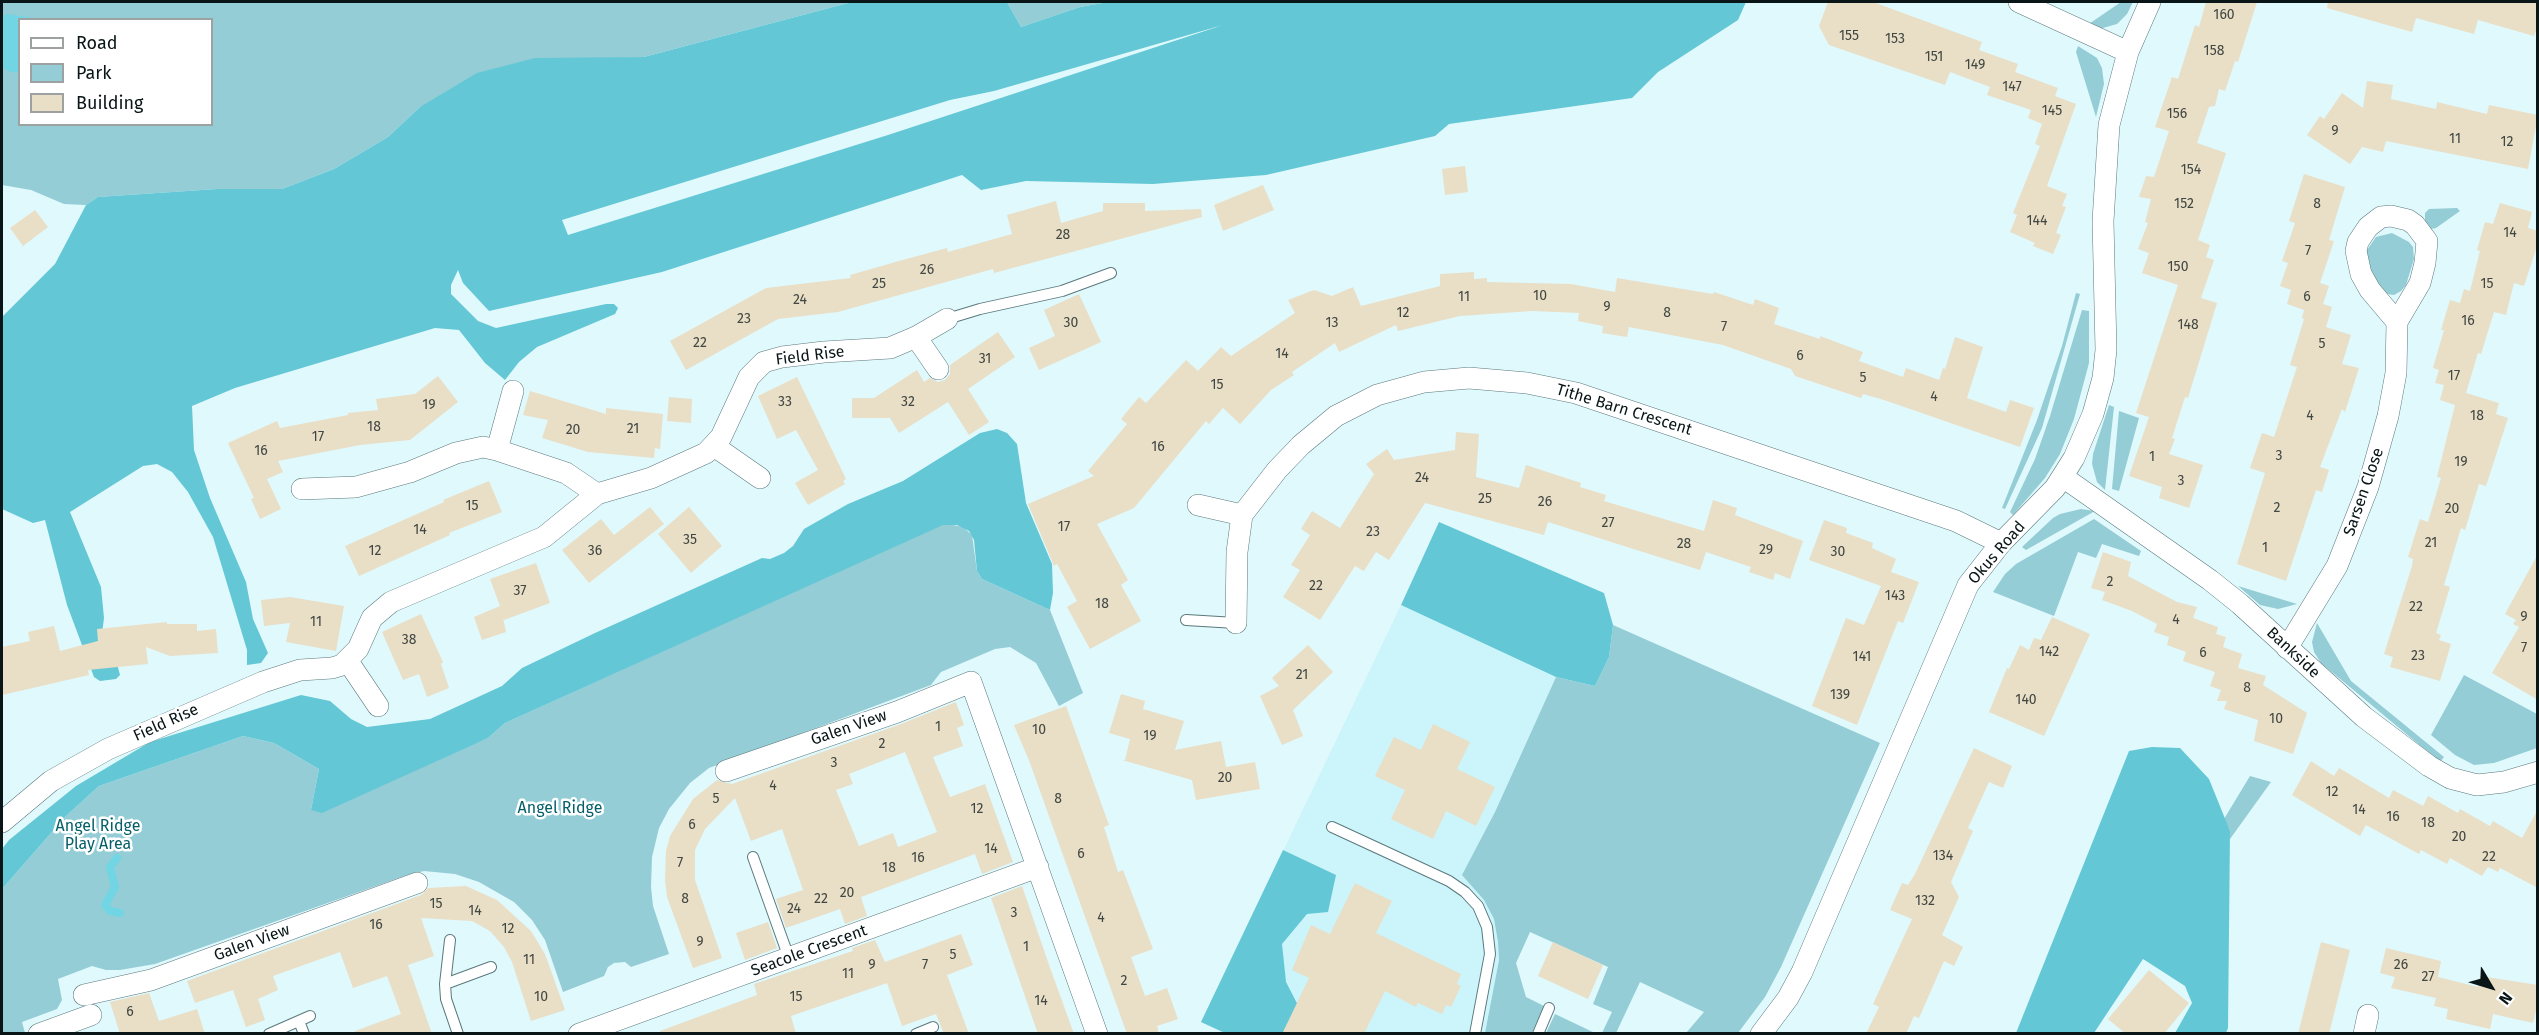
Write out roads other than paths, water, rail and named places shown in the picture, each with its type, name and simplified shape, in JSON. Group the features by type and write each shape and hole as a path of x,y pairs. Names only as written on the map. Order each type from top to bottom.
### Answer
{"street":[{"path":"2019,2 2042,6 2128,52"},
{"name":"Okus Road","path":"1761,1034 1788,998 1802,972 1968,585 2001,543 2032,513 2063,477 2093,414 2103,378 2107,326 2103,221 2109,125 2128,52 2150,2"},
{"name":"Sarsen Close","path":"2287,648 2337,566 2368,487 2388,416 2396,373 2397,322 2420,283 2425,263 2427,241 2415,225 2408,220 2391,216 2375,221 2362,234 2358,242 2356,259 2370,290 2397,322"},
{"name":"Field Rise","path":"2,822 51,781 108,749 263,682 300,670 336,667 358,649 372,618 391,602 544,537 597,494 651,478 685,464 714,446 728,425 749,377 765,362 813,353 890,348 916,337 947,319"},
{"path":"916,337 938,369"},
{"name":"Tithe Barn Crescent","path":"1242,515 1277,470 1301,445 1336,416 1377,395 1424,382 1469,378 1527,383 1576,393 1956,521 2001,543"},
{"path":"496,450 513,391"},
{"path":"714,446 760,478"},
{"path":"302,489 356,487 410,472 456,453 483,447 566,473 597,494"},
{"name":"Bankside","path":"2063,477 2210,580 2364,717 2429,766 2450,778 2477,785 2504,782 2538,772"},
{"path":"1198,505 1242,515 1237,552 1236,623"},
{"path":"347,660 378,706"},
{"name":"Galen View","path":"726,771 897,711 971,682 1038,867"},
{"path":"1038,867 1097,1034"},
{"name":"Seacole Crescent","path":"579,1034 1038,867"},
{"name":"Galen View","path":"39,1034 88,1007 151,980 417,883"}],"lane":[{"name":"Field Rise","path":"947,319 980,309 1062,291 1111,273"},
{"path":"1186,620 1236,623"},
{"path":"1332,827 1449,881 1479,906 1487,927 1490,954 1475,1034"},
{"path":"753,857 789,958"},
{"path":"450,940 445,984 446,999 458,1034"},
{"path":"445,984 491,967"},
{"path":"1538,1034 1549,1008"},
{"path":"269,1034 310,1016"},
{"path":"299,1021 304,1034"},
{"path":"916,1034 933,1027"}],"waterway":[{"path":"117,858 110,867 115,887 105,905 110,911 120,913"}],"park label":[{"name":"Angel Ridge","path":"560,809"},
{"name":"Angel Ridge Play Area","path":"98,836"}]}
